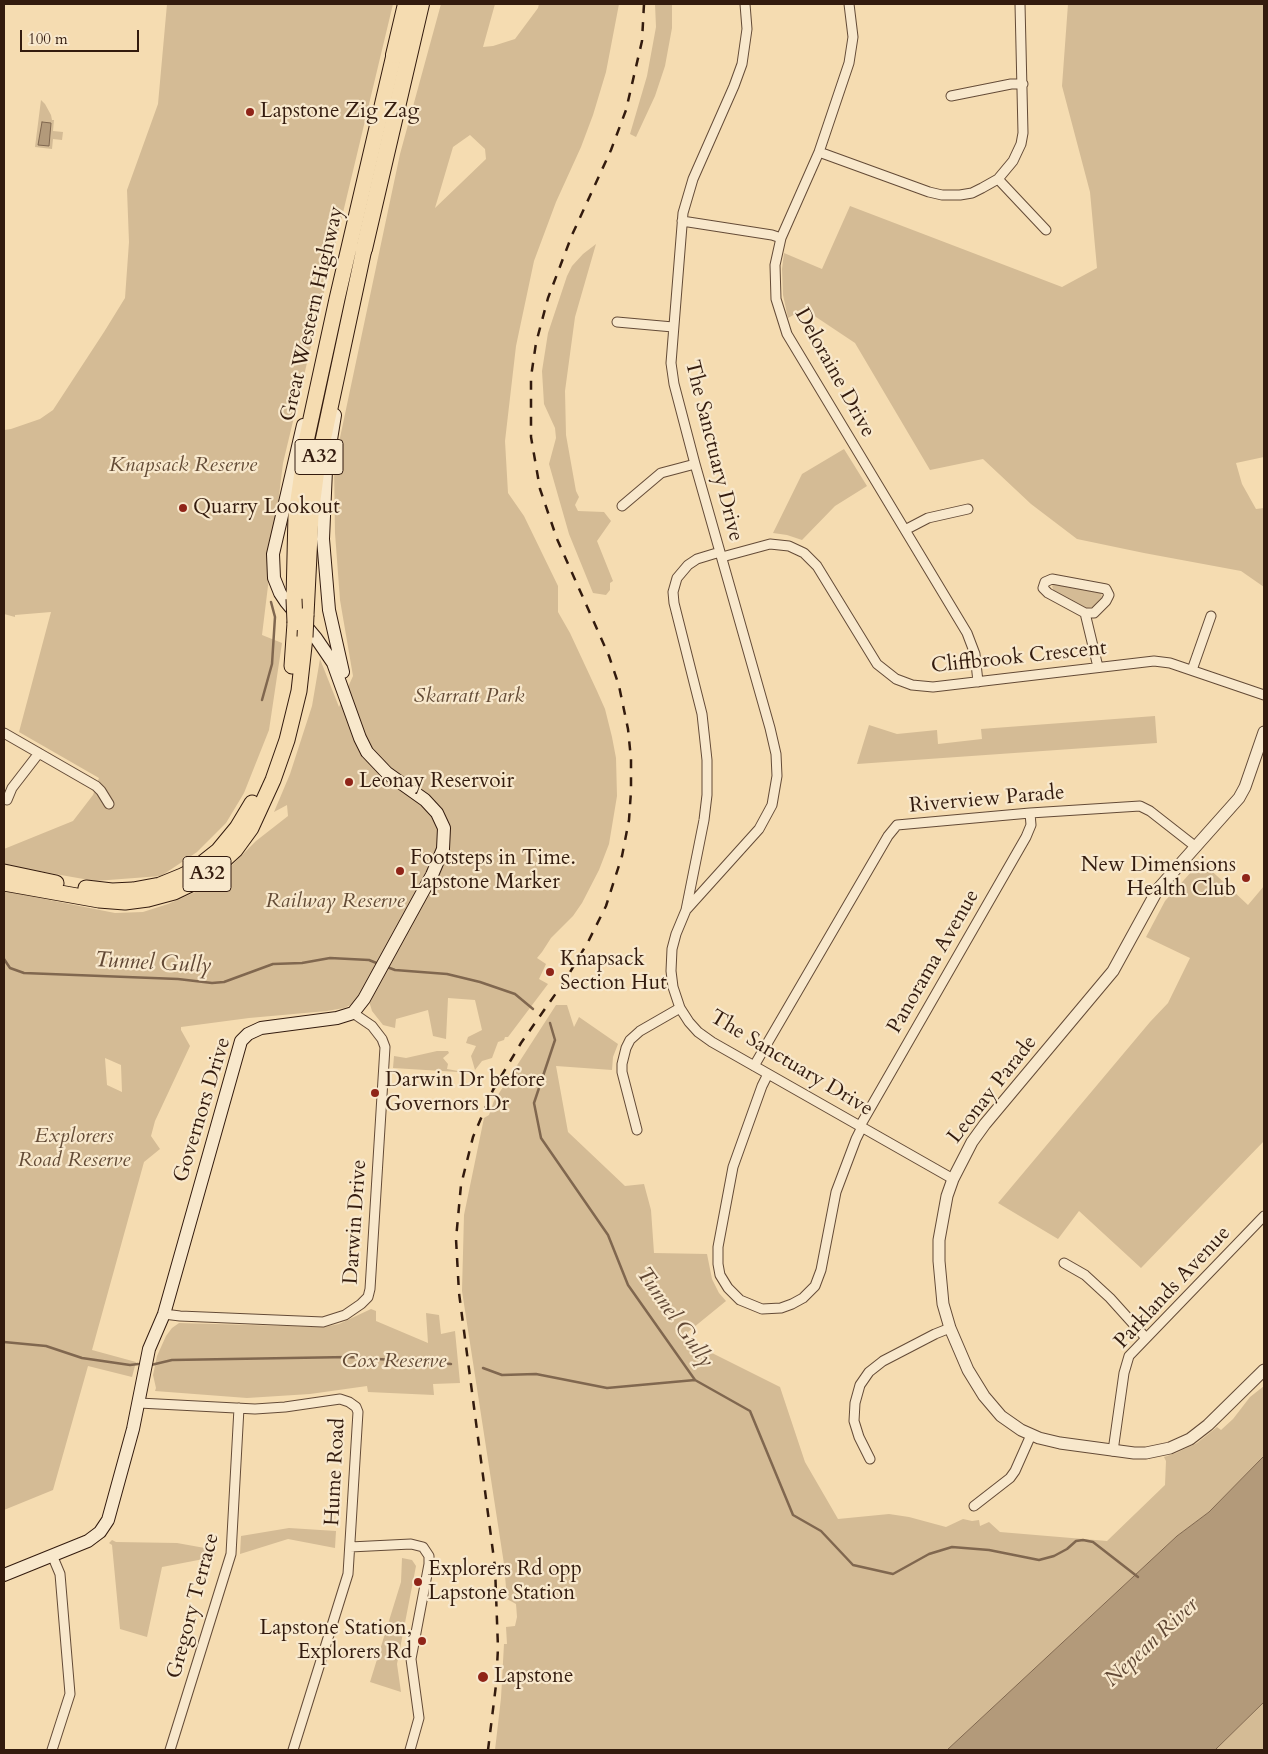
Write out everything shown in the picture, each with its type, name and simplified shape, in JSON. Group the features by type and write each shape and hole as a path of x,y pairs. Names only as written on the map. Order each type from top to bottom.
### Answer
{"highway":[{"path":"394,54 406,4"},
{"path":"364,249 421,4"},
{"name":"Great Western Highway","path":"4,883 99,900 125,902 148,899 174,892 212,871 235,850 247,833 273,780 287,740 299,691 306,637 294,599 296,514 301,472 337,299 394,54"},
{"name":"Great Western Highway","path":"4,872 84,888 112,891 133,890 160,885 194,870 218,852 244,819 271,756 281,724 290,682 300,619 317,469 364,249"}],"main road":[{"path":"337,299 329,318 273,554 274,578 280,593 316,638 333,663 364,747 373,760 386,773 428,803 437,813 444,828 444,843 440,860 364,999 353,1013"},
{"path":"353,302 354,331 335,416 326,470 323,530 329,610 356,727"},
{"name":"Governors Drive","path":"4,1575 91,1539 100,1532 110,1513 139,1403 149,1349 164,1314 241,1041 248,1034 261,1028 341,1018 353,1013"}],"street":[{"name":"The Sanctuary Drive","path":"745,4 746,42 742,64 693,179 682,222 673,327 672,373 770,728 776,754 777,776 772,805 762,824 753,837 686,910 676,934 671,956 673,987 680,1008 698,1032 712,1042 953,1179"},
{"name":"Deloraine Drive","path":"849,4 852,28 851,55 845,80 819,152 781,238 775,265 774,289 787,334 971,642 975,654 978,682"},
{"path":"819,152 942,195 972,193 998,179 1013,161 1021,144 1023,126 1020,4"},
{"path":"951,96 1011,84 1022,84"},
{"path":"998,179 1046,230"},
{"path":"682,222 772,235 781,238"},
{"path":"617,322 673,327"},
{"path":"622,506 658,475 696,464"},
{"path":"905,530 933,516 968,509"},
{"name":"Cliffbrook Crescent","path":"686,910 704,820 707,782 706,742 702,714 674,603 673,592 677,578 688,565 697,559 770,544 783,544 799,550 817,566 872,657 888,674 905,682 921,686 933,687 1154,661 1170,663 1264,695"},
{"path":"1085,613 1094,613 1106,601 1109,595 1106,589 1052,579 1045,582 1043,588 1048,593 1085,613 1098,667"},
{"path":"1192,670 1211,616"},
{"name":"Leonay Parade","path":"1264,732 1241,795 1156,892 1113,971 985,1124 969,1148 953,1179 942,1216 939,1240 940,1283 943,1304 950,1328 968,1370 988,1402 1010,1424 1030,1435 1053,1442 1134,1453 1158,1451 1190,1439 1208,1425 1264,1370"},
{"path":"4,733 96,786 109,804"},
{"path":"7,800 12,788 39,753"},
{"name":"Riverview Parade","path":"754,1066 888,836 897,825 1030,813 1140,806 1150,811 1196,847"},
{"name":"Panorama Avenue","path":"768,1074 732,1167 718,1247 718,1264 722,1280 740,1300 762,1309 781,1308 804,1298 815,1286 823,1264 836,1192 861,1126 1026,837 1031,825 1030,813"},
{"path":"692,880 698,886 707,889"},
{"path":"638,1130 622,1072 626,1048 630,1040 640,1031 680,1008"},
{"name":"Darwin Drive","path":"164,1314 323,1322 345,1315 368,1297 370,1290 385,1050 382,1039 372,1026 353,1013"},
{"name":"Parklands Avenue","path":"1113,1450 1126,1364 1131,1354 1264,1216"},
{"path":"1064,1263 1085,1275 1110,1298 1146,1338"},
{"path":"870,1458 859,1438 854,1421 855,1403 860,1385 869,1372 883,1361 950,1328"},
{"name":"Hume Road","path":"139,1403 277,1408 340,1399 350,1402 356,1407 358,1412 350,1547 346,1578 293,1750"},
{"name":"Gregory Terrace","path":"170,1750 230,1554 239,1408"},
{"path":"974,1506 1010,1478 1015,1471 1030,1435"},
{"path":"350,1547 411,1544 422,1546 427,1552 429,1560 411,1659 419,1718 410,1750"},
{"path":"52,1555 60,1574 70,1694 52,1750"}],"green space":[{"name":"Knapsack Reserve","path":"167,4 393,4 283,463 262,635 282,643 269,730 244,793 226,823 197,852 161,876 95,881 4,865 4,849 73,821 93,795 99,778 19,732 51,612 15,615 15,617 4,614 4,430 40,419 53,410 125,298 129,242 127,190 158,104"},
{"path":"441,4 495,4 483,47 515,39 539,4 619,4 606,72 593,115 556,202 534,261 516,346 505,441 508,493 524,516 558,586 558,612 570,633 605,709 616,758 617,796 609,844 599,870 582,903 573,916 551,938 537,958 546,964 539,979 548,984 508,1037 498,1042 492,1058 482,1061 475,1070 471,1056 476,1046 466,1043 468,1037 482,1030 475,1000 448,998 446,1039 433,1036 428,1010 396,1019 395,1028 383,1025 372,1011 369,1001 359,996 353,1004 344,1008 327,1011 249,1018 181,1027 190,1046 155,1121 151,1136 160,1149 144,1162 92,1350 136,1362 132,1377 88,1366 53,1490 4,1510 4,891 115,913 143,912 168,904 200,890 288,816 287,805 274,812 290,774 312,706 320,659 339,707 353,676 340,600 335,533 334,466 400,154","holes":["470,135 485,149 486,159 435,208 453,147","105,1058 121,1065 122,1092 107,1085"]},
{"path":"655,4 672,4 672,28 665,66 655,96 636,137 630,134 647,76 656,27"},
{"path":"1068,4 1264,4 1264,457 1236,463 1242,484 1256,509 1264,508 1264,587 1241,571 1077,539 1031,504 983,459 930,470 855,343 804,309 788,318 783,295 782,269 784,253 822,269 850,206 1062,287 1097,268 1090,192 1062,86"},
{"path":"41,100 45,104 52,120 54,120 53,131 63,132 62,140 53,139 52,149 35,147"},
{"path":"596,244 575,317 565,391 566,435 576,491 579,497 575,505 578,511 604,512 611,521 597,541 613,581 610,583 610,590 606,595 593,593 569,534 549,464 556,438 555,428 544,404 542,371 548,333 567,276 572,266"},
{"path":"844,449 867,486 835,506 802,540 773,533 802,474"},
{"path":"1055,584 1101,591 1102,598 1093,607 1085,608 1054,592 1052,586"},
{"path":"1155,716 1157,743 857,764 869,725 897,734 937,730 938,744 982,739 981,729"},
{"path":"1201,861 1248,905 1264,886 1264,1141 1141,1268 1079,1211 1058,1239 998,1203 1168,1003 1190,958 1146,937 1165,901"},
{"path":"556,1005 567,1005 574,1027 579,1017 618,1044 613,1057 612,1070 556,1066 568,1132 625,1186 644,1184 651,1210 654,1253 707,1254 712,1279 719,1293 726,1301 688,1332 694,1344 780,1387 805,1462 838,1519 889,1514 909,1517 946,1527 963,1519 979,1520 980,1526 989,1522 1000,1532 1107,1541 1165,1485 1166,1461 1164,1457 1197,1443 1217,1427 1221,1430 1233,1419 1250,1397 1264,1386 1264,1456 1209,1512 1177,1536 947,1750 495,1750 501,1698 504,1644 507,1644 506,1627 515,1626 517,1617 516,1604 507,1599 504,1564 462,1291 464,1215 484,1118 489,1115 494,1101"},
{"path":"437,1051 448,1051 449,1053 443,1058 448,1064 447,1069 458,1072 393,1068 394,1056 406,1058"},
{"name":"Cox Reserve","path":"371,1309 376,1311 376,1321 428,1343 426,1313 439,1315 441,1334 455,1331 460,1383 433,1384 434,1395 368,1392 367,1386 310,1394 247,1398 155,1391 153,1375 157,1356 166,1336 179,1323 324,1327 339,1324"},
{"path":"289,1528 336,1531 335,1548 288,1539 240,1554 241,1536"},
{"path":"112,1540 116,1542 177,1543 216,1550 214,1557 162,1567 147,1637 120,1629 112,1545 109,1543"},
{"path":"402,1558 412,1560 416,1566 397,1664 401,1692 370,1682 401,1582"},
{"path":"1264,1702 1264,1750 1215,1750"}],"water":[{"path":"42,122 51,123 49,146 38,145"},
{"name":"Nepean River","path":"1264,1456 1264,1702 1215,1750 947,1750 1177,1536 1209,1512"}],"waterway":[{"path":"262,700 272,664 275,617 271,602"},
{"name":"Tunnel Gully","path":"4,959 10,968 24,973 178,979 212,983 224,982 273,964 302,963 330,958 369,960 379,964"},
{"name":"Tunnel Gully","path":"387,967 395,970 447,974 480,982 515,994 533,1009"},
{"name":"Tunnel Gully","path":"550,1023 555,1040 534,1103 541,1138 608,1235 628,1285 695,1380 750,1411 793,1515 821,1531 853,1565 893,1574 929,1554 952,1547 989,1550 1039,1560 1054,1556 1067,1549 1076,1541 1083,1540 1093,1542 1138,1577"},
{"path":"4,1342 46,1346 82,1358 130,1365 138,1364"},
{"path":"151,1365 172,1360 349,1357 451,1364"},
{"path":"483,1368 502,1375 536,1374 607,1388 695,1380"}],"railway":[{"path":"488,1750 496,1685 498,1648 495,1567 459,1293 456,1239 461,1185 473,1137 493,1090 521,1043 566,979 588,942 606,906 622,856 629,820 631,791 631,759 628,729 619,686 609,656 557,539 540,489 531,437 531,377 536,343 548,298 572,235 611,150 626,110 642,41 644,4"}],"place":[{"name":"Lapstone Zig Zag","path":"250,112"},
{"name":"Quarry Lookout","path":"183,508"},
{"name":"Leonay Reservoir","path":"349,782"},
{"name":"Footsteps in Time. Lapstone Marker","path":"400,871"},
{"name":"New Dimensions Health Club","path":"1246,878"},
{"name":"Knapsack Section Hut","path":"550,972"},
{"name":"Darwin Dr before Governors Dr","path":"375,1093"},
{"name":"Explorers Rd opp Lapstone Station","path":"418,1582"},
{"name":"Lapstone Station, Explorers Rd","path":"422,1641"},
{"name":"Lapstone","path":"483,1677"}],"park label":[{"name":"Skarratt Park","path":"469,697"},
{"name":"Railway Reserve","path":"335,902"},
{"name":"Explorers Road Reserve","path":"74,1149"}]}
